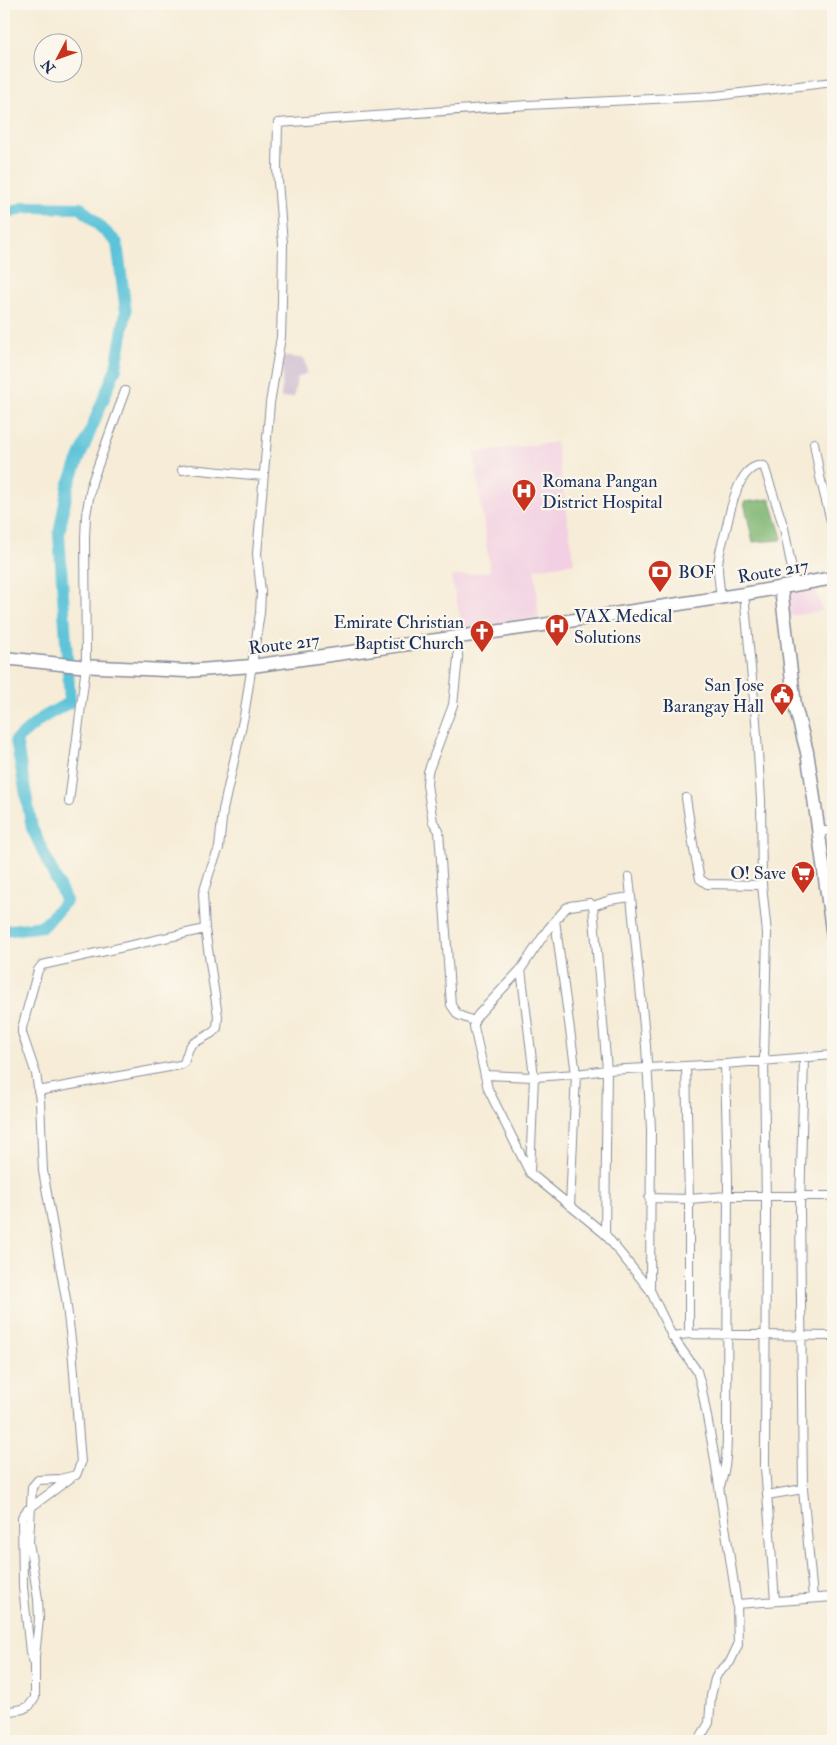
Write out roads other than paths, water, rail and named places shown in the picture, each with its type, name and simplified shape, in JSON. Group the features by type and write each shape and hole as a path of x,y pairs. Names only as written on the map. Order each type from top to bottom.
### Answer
{"main road":[{"name":"Route 217","path":"4,658 83,666 186,671 252,666 720,598 833,578"},
{"path":"781,588 795,706 807,752 818,831 831,897 833,937"}],"street":[{"path":"38,1091 169,1068 184,1063 192,1044 212,1033 217,1028 218,1016 205,929 203,894 219,848 223,810 244,716 260,613 261,592 257,554 270,403 280,337 282,301 283,244 277,188 278,123 528,105 715,96 833,82"},
{"path":"69,802 83,666 86,515 92,482 125,391"},
{"path":"814,443 833,529"},
{"path":"720,598 719,557 734,497 740,482 753,466 758,465 764,466 782,522 795,585"},
{"path":"182,470 190,469 263,476"},
{"path":"744,594 756,721 761,800 762,885 767,932 764,1059 766,1196 765,1467 774,1601"},
{"path":"458,637 453,705 431,761 427,785 433,822 439,831 451,1005 458,1015 474,1021"},
{"path":"686,798 700,879 707,884 762,885"},
{"path":"818,831 833,831"},
{"path":"629,877 645,1037 651,1128 650,1290"},
{"path":"630,897 610,900 593,906 590,903 570,906 555,920 521,969 474,1021 474,1027 488,1089 530,1173 605,1234 650,1290 672,1336 697,1371 719,1488 737,1604 738,1645 730,1662 718,1673 715,1679 711,1696 709,1723 698,1741"},
{"path":"593,906 608,1070 605,1234"},
{"path":"555,920 576,1074 570,1206"},
{"path":"35,1664 30,1652 22,1577 22,1517 32,1506 76,1475 81,1451 66,1299 43,1171 36,1074 22,1028 39,966 205,929"},
{"path":"521,969 534,1077 530,1173"},
{"path":"485,1075 534,1077 608,1070 724,1064 764,1059 833,1055"},
{"path":"804,1058 800,1196 803,1489 813,1598"},
{"path":"719,1488 726,1458 727,1196 724,1064"},
{"path":"686,1066 689,1199 689,1334"},
{"path":"650,1198 833,1196"},
{"path":"672,1336 689,1334 833,1336"},
{"path":"4,1712 23,1709 32,1703 35,1698 35,1664 39,1619 38,1599 29,1542 32,1487 38,1480 60,1479 76,1475"},
{"path":"767,1495 803,1489"},
{"path":"737,1604 833,1596"}],"waterway":[{"path":"4,215 25,207 81,208 117,243 126,312 116,368 68,486 59,534 70,702 42,718 16,740 32,828 66,901 43,926 4,931"}],"place":[{"name":"Romana Pangan District Hospital","path":"524,512"},
{"name":"BOF","path":"660,593"},
{"name":"VAX Medical Solutions","path":"557,647"},
{"name":"Emirate Christian Baptist Church","path":"482,653"},
{"name":"San Jose Barangay Hall","path":"782,716"},
{"name":"O! Save","path":"803,894"}]}
